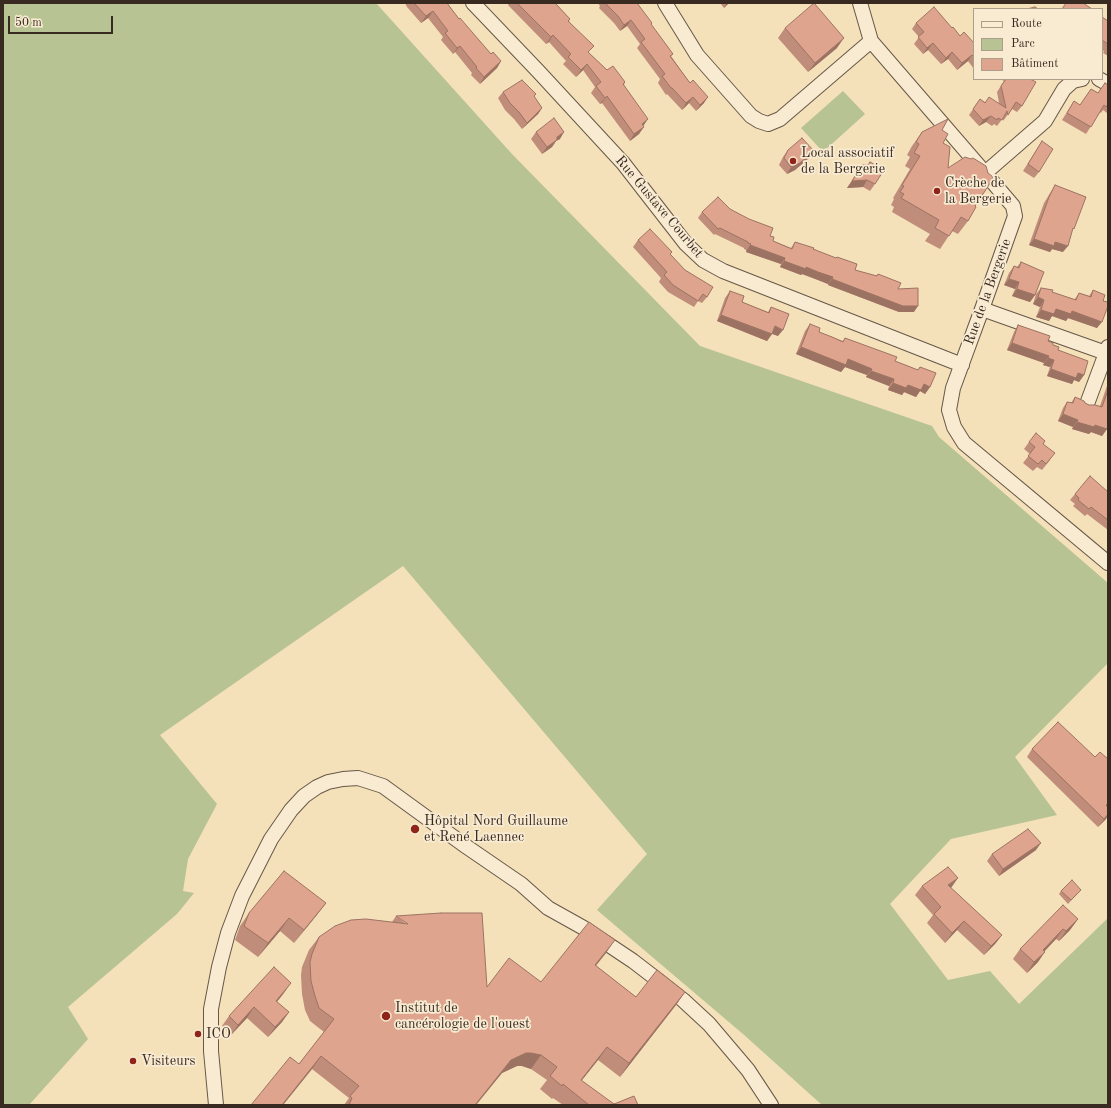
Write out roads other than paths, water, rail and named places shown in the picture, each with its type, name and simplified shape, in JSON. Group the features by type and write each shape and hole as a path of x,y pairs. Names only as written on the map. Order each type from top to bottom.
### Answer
{"street":[{"name":"Rue Gustave Courbet","path":"473,3 623,163 686,244 703,260 723,271 962,365"},
{"path":"665,3 697,55 751,116 768,124 780,120 872,41"},
{"name":"Rue de la Bergerie","path":"860,3 872,41 1013,206 1015,216 953,388 950,410 954,427 964,443 1108,563"},
{"path":"985,173 1045,121 1064,89 1076,80"},
{"path":"982,309 1107,350 1087,404"},
{"path":"216,1105 211,1051 211,1009 219,967 242,896 271,839 291,810 304,796 317,786 328,782 358,778 383,786 521,884 548,908 582,927 633,961 683,1000 709,1024 748,1070 771,1105"}],"place":[{"name":"Local associatif de la Bergerie","path":"793,161"},
{"name":"Crèche de la Bergerie","path":"937,191"},
{"name":"Hôpital Nord Guillaume et René Laennec","path":"415,829"},
{"name":"Institut de cancérologie de l'ouest","path":"386,1016"},
{"name":"ICO","path":"198,1034"},
{"name":"Visiteurs","path":"133,1061"}]}
